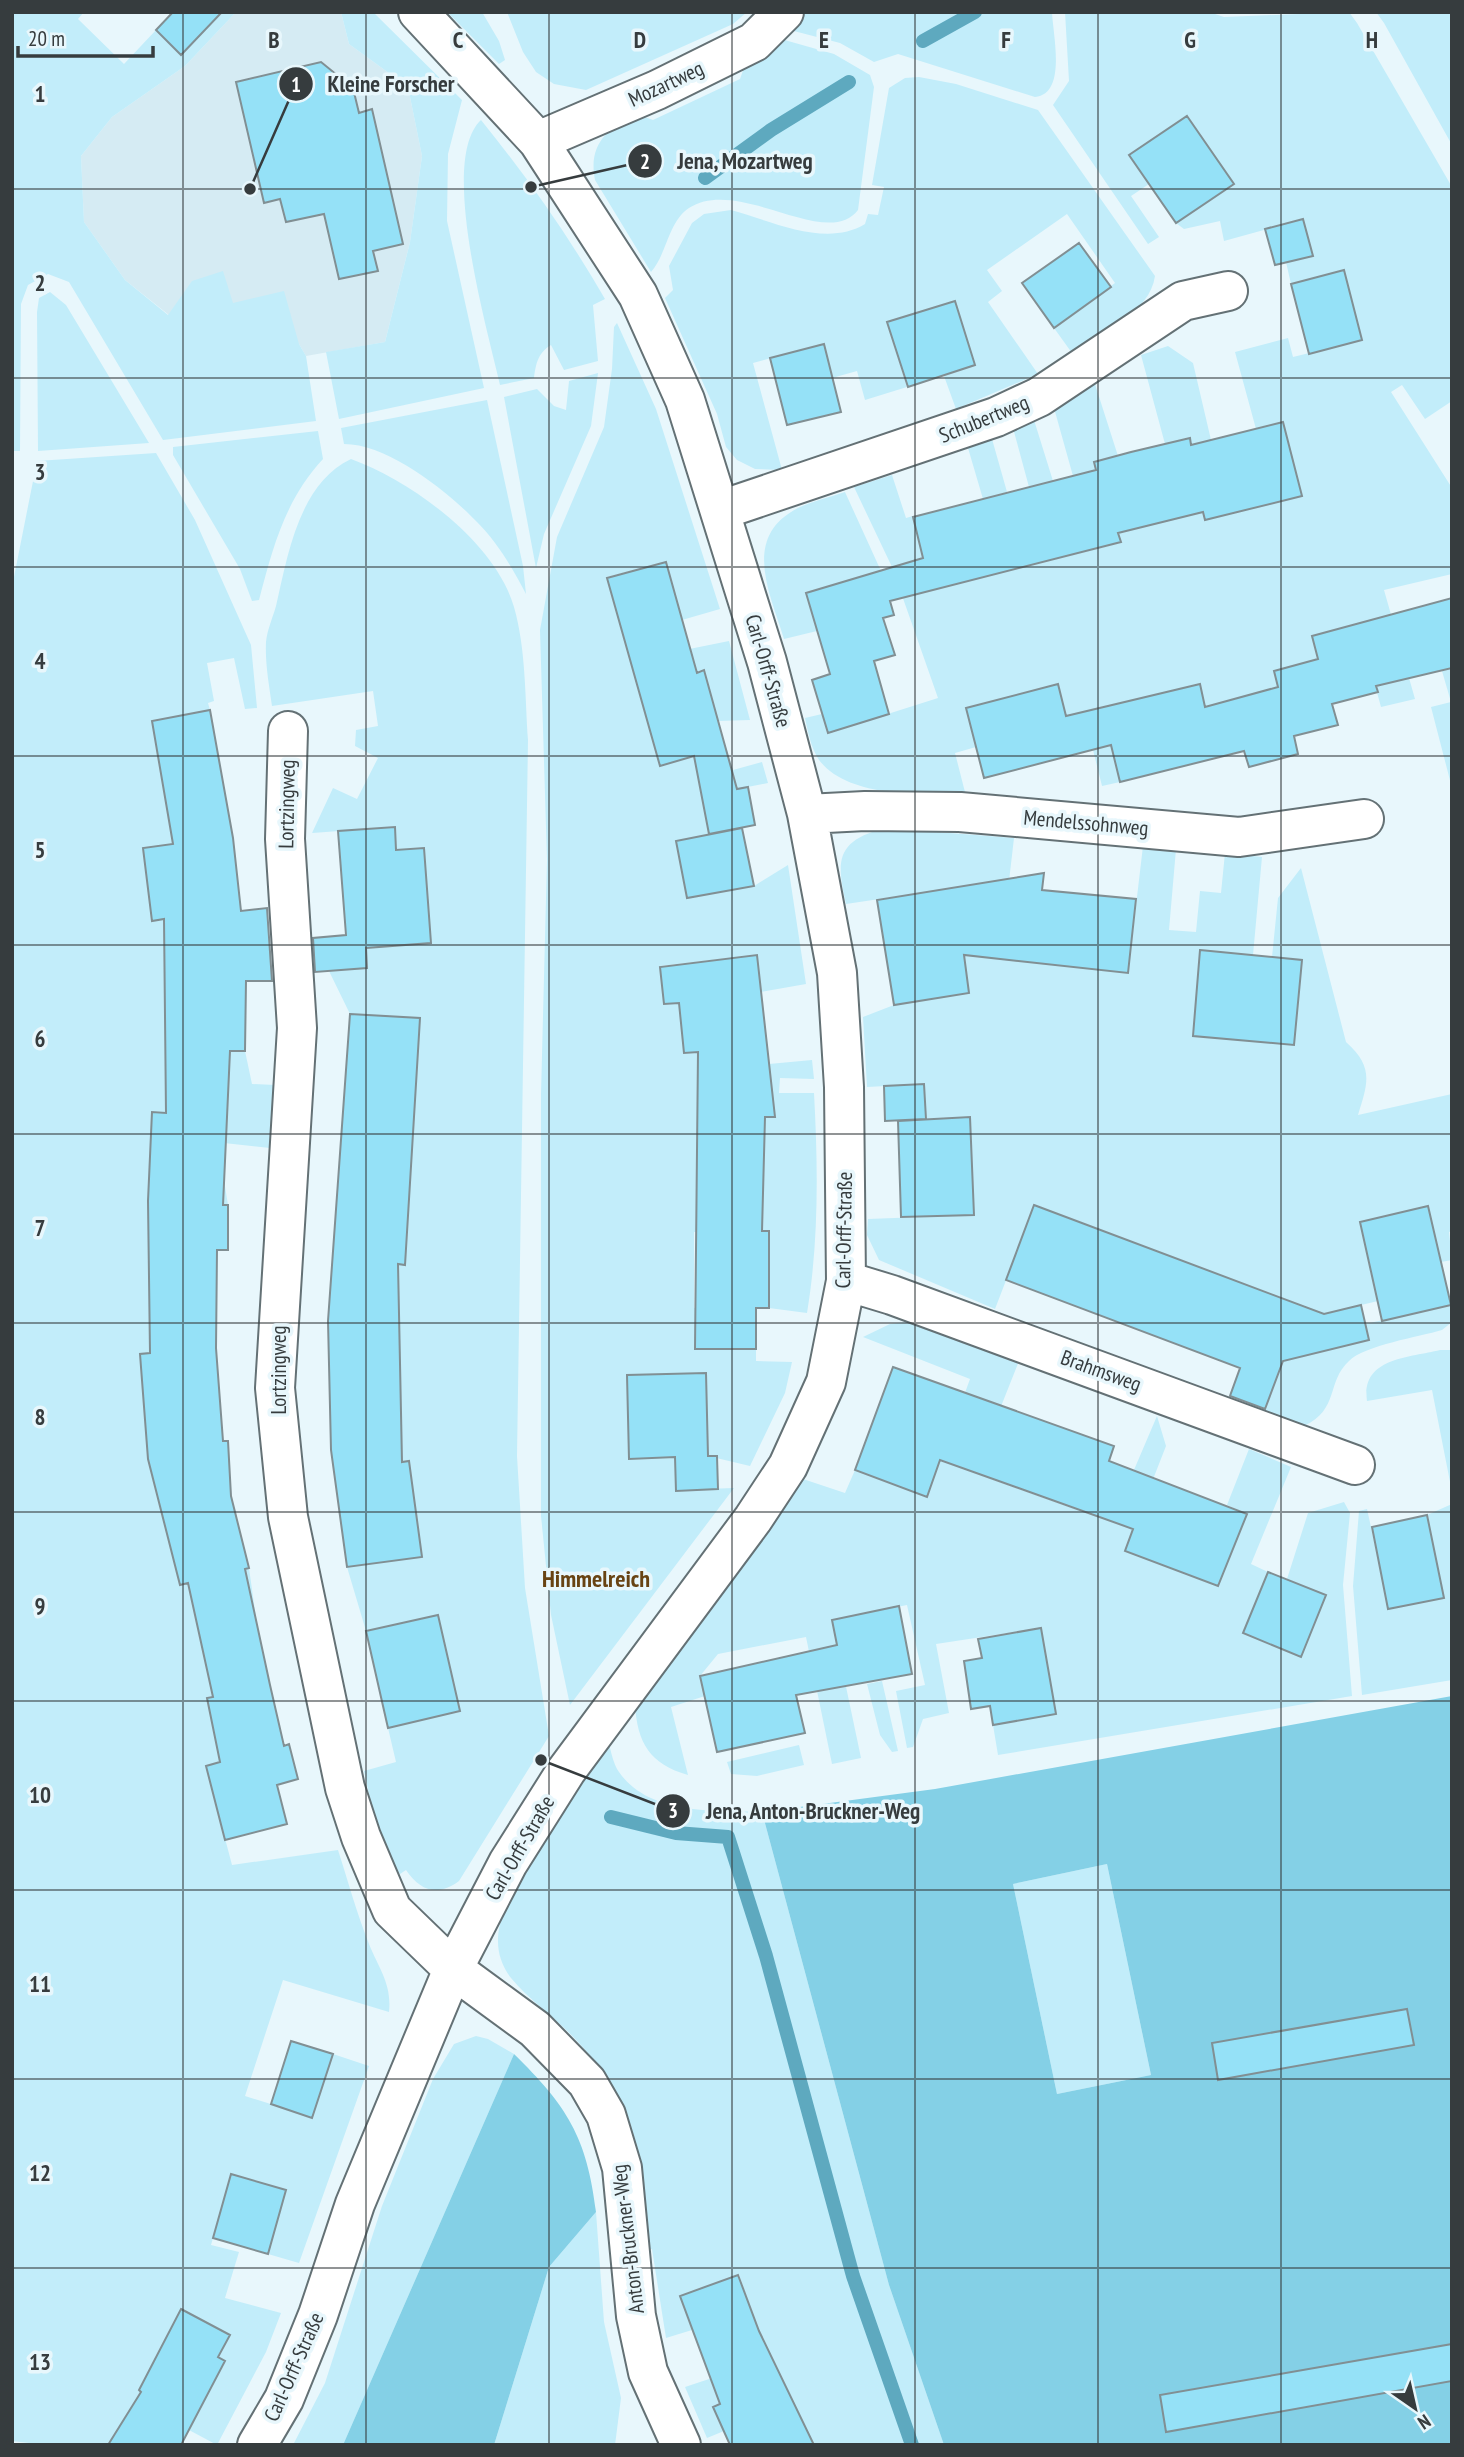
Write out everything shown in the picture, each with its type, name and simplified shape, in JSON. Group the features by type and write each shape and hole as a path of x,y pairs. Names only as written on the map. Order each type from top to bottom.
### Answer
{"street":[{"name":"Carl-Orff-Straße","path":"257,2445 284,2399 318,2315 355,2204 453,1969 508,1863 566,1771 753,1519 788,1466 826,1382 846,1281 844,1087 836,973 807,814 767,662 685,400 638,295 538,141 418,12"},
{"name":"Mozartweg","path":"538,141 657,90 754,42 784,12"},
{"name":"Schubertweg","path":"721,510 996,417 1039,397 1183,301 1228,290"},
{"name":"Lortzingweg","path":"288,731 285,839 297,1028 275,1388 288,1517 345,1788 361,1837 392,1910 453,1969"},
{"name":"Mendelssohnweg","path":"807,814 865,811 960,812 1239,837 1364,819"},
{"name":"Brahmsweg","path":"846,1281 892,1295 1355,1465"},
{"name":"Anton-Bruckner-Weg","path":"453,1969 535,2029 587,2082 606,2115 622,2168 636,2316 648,2372 676,2442"}],"shaded area":[{"path":"12,12 84,12 78,19 124,64 156,30 181,54 222,12 236,12 185,66 112,117 81,156 84,222 125,280 168,315 192,281 223,271 233,303 284,291 299,344 306,356 316,421 163,440 69,282 48,274 28,285 21,304 20,451 12,451"},
{"path":"236,12 341,12 349,44 408,87 422,156 410,242 385,342 306,356 299,344 169,315 125,280 84,222 81,156 112,117 185,66"},
{"path":"341,12 373,12 462,100 448,154 447,221 484,388 339,419 326,352 385,342 410,242 422,156 408,87 349,44"},
{"path":"447,12 482,12 499,41 505,60 499,64"},
{"path":"507,12 747,12 733,24 586,90 554,84 536,72 523,52"},
{"path":"803,12 1052,12 1055,75 1045,93 1035,97 898,54 874,62 840,43 790,30"},
{"path":"1065,12 1209,12 1224,17 1349,12 1357,23 1452,187 1452,401 1425,419 1402,385 1391,392 1452,488 1452,574 1384,590 1415,699 1381,707 1358,623 1312,636 1318,659 1274,671 1278,687 1231,700 1237,722 1211,730 1199,684 1102,707 1120,782 1102,786 1093,750 1076,754 1057,684 966,708 976,747 955,753 966,796 908,794 867,788 832,773 819,760 805,718 822,714 828,733 938,698 892,567 854,487 892,475 906,518 913,516 932,590 1120,543 1118,533 1203,512 1301,495 1283,422 1256,429 1235,352 1288,338 1293,357 1362,340 1344,271 1291,284 1286,262 1313,255 1303,219 1224,241 1220,221 1184,229 1176,223 1233,184 1187,116 1130,155 1149,184 1131,196 1159,237 1148,244 1053,105 1069,81"},
{"path":"1376,12 1452,12 1452,145 1384,23"},
{"path":"781,39 834,54 870,75 874,87 858,210 844,220 826,222 804,219 756,205 709,201 689,208 676,221 651,272 595,180 594,157 597,147 616,125 636,114 653,120 740,79 746,62"},
{"path":"919,77 956,84 1038,110 1155,276 1151,289 1144,301 1122,321 1072,353 1054,328 1115,283 1067,214 987,270 1002,291 988,302 1038,374 956,409 944,376 975,365 954,301 887,322 907,387 865,400 857,371 832,378 824,344 753,363 782,470 755,469 737,460 726,447 717,414 665,298 673,290 669,266 692,223 704,214 731,210 781,226 816,233 850,231 865,224 868,214 878,215 884,187 872,185 889,88 905,78"},
{"path":"481,120 546,207 605,299 593,305 598,361 564,370 551,345 538,359 534,378 500,385 477,288 465,207 464,171 469,141"},
{"path":"50,292 66,305 149,443 38,451 37,312 39,298"},
{"path":"617,323 656,409 720,609 682,620 666,562 607,577 630,661 729,641 750,720 718,721 704,671 638,690 660,766 726,747 733,770 762,762 768,783 702,796 709,834 676,841 687,898 754,886 788,865 806,984 761,992 756,955 660,966 664,1004 679,1002 685,1053 767,1044 769,1064 812,1060 814,1079 780,1078 779,1093 814,1093 817,1203 807,1313 769,1308 768,1231 694,1232 694,1308 707,1308 707,1349 756,1349 756,1361 792,1362 785,1393 750,1466 708,1456 706,1373 627,1375 629,1458 675,1457 676,1490 734,1488 570,1705 551,1615 541,1516 541,1094 547,860 540,630 557,537 604,427 612,369 614,327"},
{"path":"1168,346 1193,363 1211,440 1191,445 1189,438 1165,444 1141,355"},
{"path":"598,373 591,426 544,534 536,568 504,397 537,389 554,406 566,410 569,381"},
{"path":"1094,381 1118,456 1094,462 1096,470 1073,476 1054,408"},
{"path":"487,400 523,566 526,594 492,539 450,497 398,461 361,446 344,444 341,428"},
{"path":"1034,420 1053,481 1029,487 1013,428"},
{"path":"318,431 323,459 290,508 275,543 259,600 252,601 240,569 173,455 173,447"},
{"path":"992,439 1007,492 983,499 968,448"},
{"path":"156,453 195,520 251,645 257,708 245,709 234,658 207,663 214,701 208,703 210,710 152,721 164,788 222,778 233,838 144,848 152,921 237,911 165,982 165,1052 245,1051 252,1084 275,1085 270,1148 224,1143 224,1180 228,1205 174,1205 150,1313 217,1313 216,1348 140,1354 148,1453 172,1467 230,1461 228,1484 159,1502 180,1585 249,1568 256,1618 213,1697 207,1699 211,1719 275,1705 268,1750 206,1766 232,1865 338,1850 365,1933 387,1985 389,2012 283,1980 245,2096 312,2117 333,2054 369,2066 299,2263 268,2254 286,2190 231,2175 211,2245 239,2252 225,2298 281,2313 266,2352 217,2445 189,2430 225,2361 218,2357 229,2335 182,2309 139,2390 165,2405 141,2445 46,2445 12,2441 12,587 37,461"},
{"path":"351,459 400,482 424,498 470,537 504,583 514,607 523,656 528,740 517,1456 525,1588 549,1736 459,1881 437,1890 423,1887 406,1870 400,1874 392,1864 376,1826 364,1771 396,1762 388,1728 460,1711 366,1631 347,1567 422,1556 409,1462 334,1472 330,1419 401,1416 399,1312 328,1314 331,1282 388,1264 405,1264 420,1018 350,1014 329,971 367,968 366,948 424,848 396,850 394,827 312,833 333,788 357,799 378,758 355,746 356,730 378,726 373,691 272,706 266,658 268,633 298,522 319,485 333,470"},
{"path":"845,492 881,571 817,631 784,639 764,567 770,534 780,520 798,508"},
{"path":"1452,668 1452,788 1431,707 1451,702 1442,671"},
{"path":"885,828 1014,838 1006,907 1031,910 1026,962 1128,973 1143,846 1176,849 1169,930 1196,932 1200,891 1221,893 1225,853 1262,857 1253,955 1200,951 1193,1036 1294,1044 1302,960 1272,957 1278,898 1301,868 1346,1042 1365,1068 1366,1084 1358,1115 1452,1094 1452,1231 1449,1232 1452,1260 1441,1262 1428,1206 1360,1222 1378,1301 1323,1314 1369,1340 1365,1324 1451,1305 1452,1322 1442,1330 1379,1346 1357,1355 1342,1369 1323,1412 1304,1426 1264,1411 1303,1306 1035,1205 995,1309 879,1260 867,1235 868,1219 974,1215 970,1118 926,1119 924,1084 867,1087 863,1017 894,1005 969,992 953,888 846,904 841,875 843,854 857,839"},
{"path":"912,1321 1019,1361 996,1419 1011,1425 991,1479 1089,1514 1122,1498 1157,1416 1166,1446 1125,1551 1218,1586 1247,1514 1227,1505 1249,1449 1291,1467 1251,1564 1268,1572 1243,1633 1301,1657 1326,1595 1287,1579 1308,1513 1344,1502 1350,1513 1343,1585 1352,1696 998,1755 993,1725 1056,1713 1041,1628 936,1644 949,1713 923,1719 913,1747 907,1748 896,1691 925,1685 907,1605 832,1620 861,1758 832,1764 806,1637 718,1654 700,1676 705,1696 671,1707 688,1775 664,1765 655,1758 643,1741 635,1704 782,1512 800,1478 845,1493 855,1470 927,1497 970,1379 863,1337 890,1324"},
{"path":"1452,1350 1452,1492 1432,1390 1367,1401 1367,1387 1371,1376 1379,1368 1401,1358"},
{"path":"1452,1504 1452,1680 1362,1695 1353,1586 1359,1511 1367,1509 1389,1609 1444,1598 1427,1515"},
{"path":"882,1681 898,1751 892,1752 880,1735 867,1684"},
{"path":"1452,1696 1452,2445 944,2445 889,2285 762,1812 935,1789","holes":["1107,1864 1151,2075 1057,2094 1013,1884"]},
{"path":"608,1741 619,1772 632,1786 648,1797 684,1808 762,1812 889,2285 944,2445 814,2445 781,2375 713,2407 724,2431 707,2438 685,2387 769,2359 739,2275 680,2296 692,2330 666,2338 652,2249 647,2250 639,2164 623,2113 612,2088 596,2064 577,2041 511,1978 499,1951 498,1933 506,1905"},
{"path":"799,1745 804,1765 757,1776 731,1774 727,1762"},
{"path":"1107,1864 1151,2075 1057,2094 1013,1884"},
{"path":"476,2036 488,2039 514,2054 343,2445 293,2445 325,2383 382,2206 433,2079 454,2044"},
{"path":"514,2054 548,2090 572,2124 587,2163 596,2212 549,2267 494,2445 343,2445"},
{"path":"596,2212 604,2322 621,2398 615,2445 494,2445 549,2267"}],"building":[{"path":"173,12 222,12 181,55 156,30"},
{"path":"321,62 353,88 359,113 372,109 403,244 373,251 378,271 339,279 324,214 286,222 280,199 264,203 236,82"},
{"path":"1187,116 1234,184 1176,223 1129,155"},
{"path":"1303,219 1313,256 1275,265 1265,229"},
{"path":"1079,243 1111,287 1054,328 1022,283"},
{"path":"1344,270 1362,340 1309,354 1291,284"},
{"path":"955,301 975,365 908,387 887,322"},
{"path":"824,344 841,412 787,425 770,358"},
{"path":"1283,422 1302,496 1205,520 1203,512 1118,533 1121,542 890,601 894,615 883,618 895,655 874,661 889,714 828,733 812,680 830,674 806,593 923,558 913,517 1096,470 1094,462 1131,452 1190,438 1191,445"},
{"path":"666,562 697,673 704,670 737,789 748,787 755,825 709,834 694,756 660,766 607,578"},
{"path":"1452,598 1452,668 1376,686 1378,692 1332,704 1338,725 1294,736 1298,754 1249,767 1244,751 1120,782 1111,745 984,778 966,708 1058,684 1066,716 1200,684 1205,707 1278,687 1274,671 1318,659 1312,636"},
{"path":"210,710 233,838 241,911 267,908 272,981 246,981 245,1051 230,1051 223,1205 228,1205 228,1250 217,1250 216,1348 223,1441 228,1441 231,1496 249,1568 245,1569 270,1685 284,1746 289,1744 298,1779 277,1785 287,1824 225,1840 206,1766 220,1762 207,1698 213,1697 188,1583 180,1585 148,1459 140,1354 150,1353 148,1201 152,1112 166,1113 164,919 152,921 143,848 173,844 152,721"},
{"path":"395,827 396,850 424,848 431,943 366,948 367,968 315,972 313,938 346,935 338,831"},
{"path":"742,828 754,886 687,898 676,841"},
{"path":"1044,873 1042,890 1136,899 1128,973 964,955 969,993 894,1005 877,900"},
{"path":"1200,950 1302,960 1294,1045 1193,1036"},
{"path":"757,955 775,1117 765,1117 762,1231 769,1231 769,1308 756,1308 756,1349 695,1349 698,1052 684,1053 679,1003 664,1004 660,967"},
{"path":"350,1014 420,1018 405,1265 398,1264 402,1462 409,1461 422,1557 347,1567 331,1450 328,1321"},
{"path":"924,1084 926,1119 885,1121 884,1086"},
{"path":"970,1117 974,1215 901,1217 898,1121"},
{"path":"1034,1205 1324,1314 1361,1305 1369,1340 1283,1361 1265,1409 1230,1396 1240,1368 1006,1280"},
{"path":"1428,1206 1451,1305 1382,1321 1360,1222"},
{"path":"893,1367 1114,1446 1109,1461 1247,1514 1218,1586 1125,1551 1133,1529 940,1460 927,1497 855,1470"},
{"path":"706,1373 708,1456 717,1456 718,1489 676,1491 675,1457 629,1459 627,1375"},
{"path":"1427,1515 1444,1598 1388,1609 1372,1527"},
{"path":"1268,1572 1326,1595 1301,1657 1243,1633"},
{"path":"899,1606 912,1674 796,1695 805,1733 717,1752 700,1676 837,1645 832,1620"},
{"path":"438,1615 460,1711 388,1728 366,1631"},
{"path":"1041,1628 1056,1714 993,1725 990,1706 971,1709 964,1661 982,1658 978,1639"},
{"path":"1407,2009 1414,2045 1218,2080 1212,2043"},
{"path":"291,2041 333,2054 312,2118 271,2104"},
{"path":"231,2174 286,2190 268,2254 213,2238"},
{"path":"738,2275 759,2331 814,2445 730,2445 713,2407 720,2404 680,2296"},
{"path":"181,2309 230,2335 218,2357 225,2361 181,2445 108,2445 141,2392 139,2390"},
{"path":"1452,2344 1452,2381 1166,2432 1160,2395"}],"waterway":[{"path":"923,41 975,12"},
{"path":"705,178 771,130 849,82"},
{"path":"611,1817 676,1833 728,1837 766,1956 853,2276 912,2445"}],"place":[{"name":"Jena, Mozartweg","path":"531,187"},
{"name":"Kleine Forscher","path":"250,189"},
{"name":"Jena, Anton-Bruckner-Weg","path":"541,1760"}],"district":[{"name":"Himmelreich","path":"596,1579"}]}
